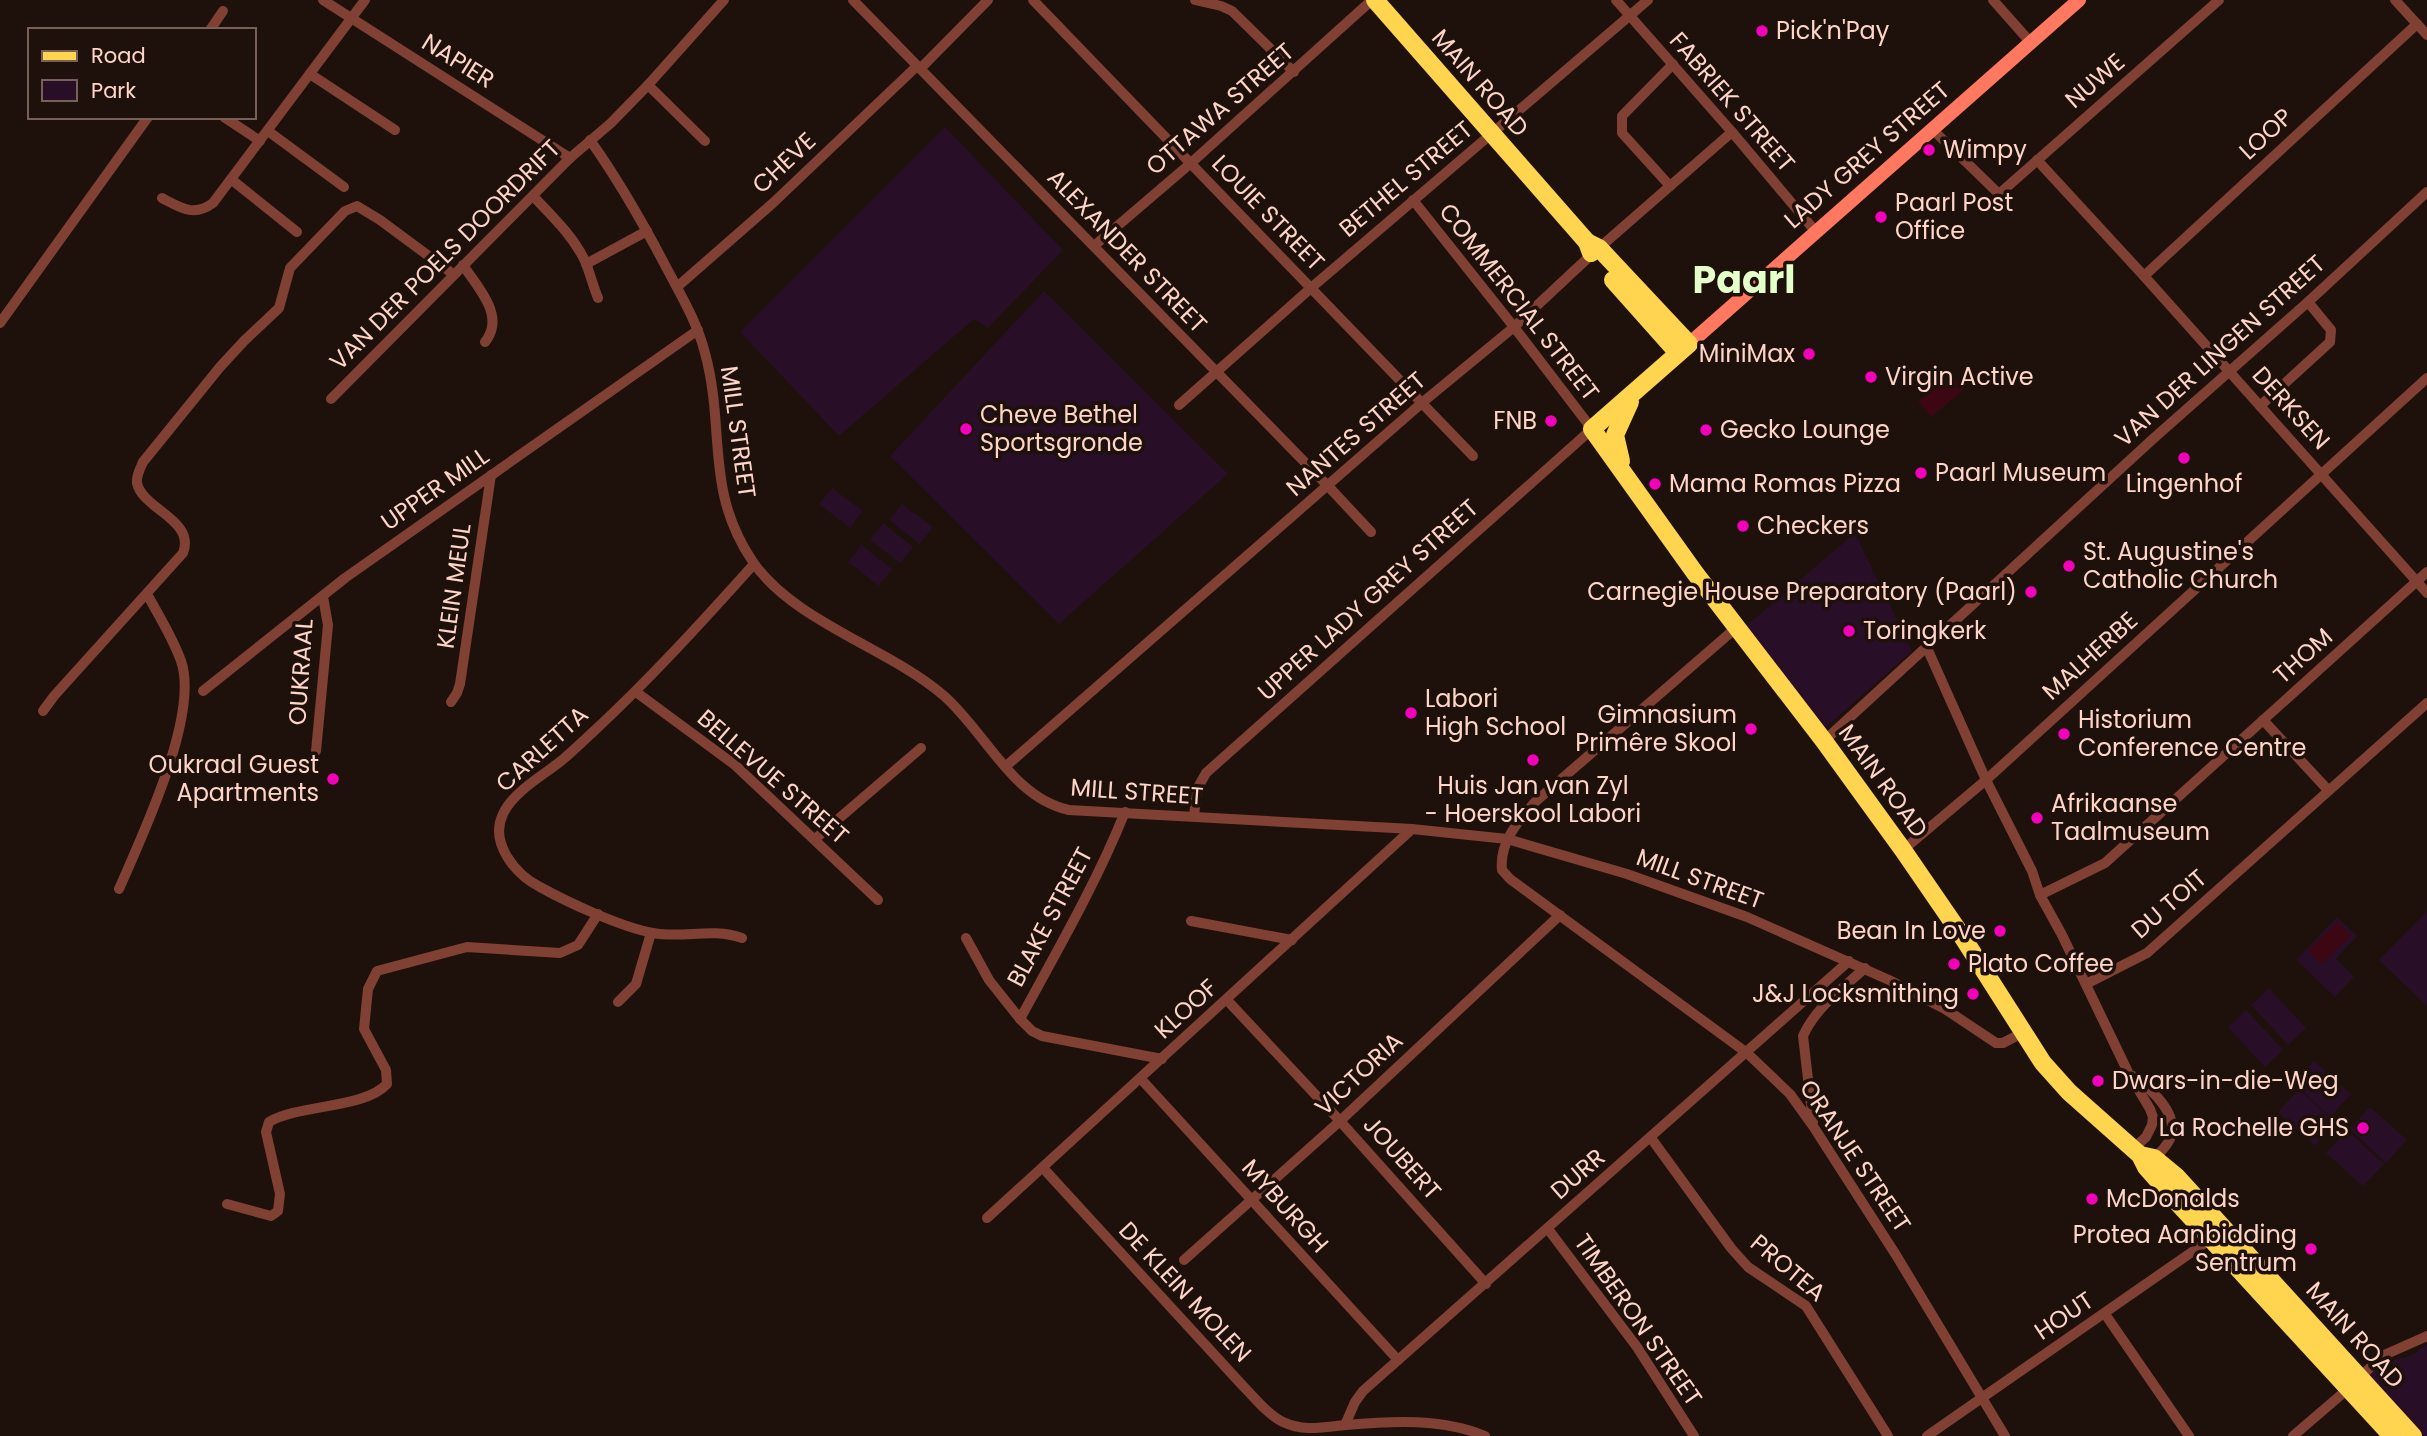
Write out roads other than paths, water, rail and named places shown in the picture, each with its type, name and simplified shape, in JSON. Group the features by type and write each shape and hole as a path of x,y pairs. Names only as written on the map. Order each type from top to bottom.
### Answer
{"main road":[{"name":"MAIN ROAD","path":"1374,0 1592,249"},
{"name":"LADY GREY STREET","path":"1592,429 2079,0"},
{"path":"1592,249 1683,348"},
{"path":"1630,479 1618,452 1615,435 1622,416 1639,387"},
{"name":"MAIN ROAD","path":"1592,429 1695,573 1824,741 1903,850 2053,1075 2143,1157 2177,1177 2218,1233 2355,1383 2413,1436"},
{"name":"MAIN ROAD","path":"2355,1383 2392,1436"}],"street":[{"name":"NAPIER","path":"323,0 570,158"},
{"path":"162,198 195,212 213,203 365,0"},
{"name":"VAN DER POELS DOORDRIFT","path":"331,399 570,158 648,85 724,0"},
{"name":"ALEXANDER STREET","path":"853,0 1371,532"},
{"name":"CHEVE","path":"677,287 773,203 988,0"},
{"name":"LOUIE STREET","path":"1032,0 1473,456"},
{"path":"1195,0 1232,11 1294,72"},
{"name":"OTTAWA STREET","path":"1094,246 1374,0"},
{"name":"FABRIEK STREET","path":"1616,0 1816,232"},
{"name":"BETHEL STREET","path":"1179,405 1647,0"},
{"path":"1993,0 2031,43"},
{"name":"NUWE","path":"1933,129 1999,194 2219,0"},
{"path":"2395,0 2427,35"},
{"path":"211,28 223,11"},
{"name":"LOOP","path":"2144,276 2417,24"},
{"path":"1670,187 1622,133 1621,125 1622,116 1673,64"},
{"path":"310,74 395,130"},
{"path":"648,85 705,141"},
{"path":"0,323 147,119"},
{"path":"227,119 260,141"},
{"path":"268,131 344,187"},
{"name":"NANTES STREET","path":"1006,766 1423,402 1514,327 1592,249 1670,187 1732,132"},
{"name":"MILL STREET","path":"590,140 628,197 698,330 710,375 722,493 731,522 754,564 776,587 803,608 932,685 965,716 1032,794 1055,807 1069,810 1412,829 1507,839 1681,892 1747,917 1865,968 1945,1009 1996,1043 2003,1043 2024,1032"},
{"name":"DERKSEN","path":"2037,160 2230,371 2427,593"},
{"path":"232,180 297,232"},
{"name":"VAN DER LINGEN STREET","path":"1824,741 2427,192"},
{"path":"534,197 562,227 586,264 598,298"},
{"name":"COMMERCIAL STREET","path":"1413,201 1592,429"},
{"path":"43,711 183,553 186,541 182,531 139,488 137,475 143,462 220,367 279,308 290,268 345,211 353,206 361,206 453,274"},
{"path":"586,264 647,231"},
{"path":"463,265 488,303 493,317 493,331 485,342"},
{"path":"2260,406 2330,342 2331,330 2308,302"},
{"name":"UPPER MILL","path":"203,691 345,578 698,330"},
{"name":"MALHERBE","path":"1903,850 1986,780 2427,378"},
{"name":"UPPER LADY GREY STREET","path":"1194,816 1198,789 1206,773 1592,429"},
{"name":"KLEIN MEUL","path":"451,702 460,684 491,475"},
{"name":"CARLETTA","path":"742,937 718,931 651,933 598,914 528,880 505,853 499,829 503,813 515,798 564,759 636,692 754,564"},
{"name":"THOM","path":"2040,895 2105,863 2427,572"},
{"path":"119,889 168,768 184,708 182,663 147,594"},
{"name":"OUKRAAL","path":"316,751 328,625 323,597"},
{"path":"1507,839 1516,823 1535,802 1737,627"},
{"path":"1927,648 1986,780 2032,871 2040,895 2153,1117 2143,1157"},
{"name":"BELLEVUE STREET","path":"636,692 735,765 878,900"},
{"name":"DU TOIT","path":"2086,984 2147,953 2427,703"},
{"path":"2263,720 2328,790"},
{"path":"815,839 921,748"},
{"name":"BLAKE STREET","path":"1125,812 1071,926 1020,1018 1032,1031 1042,1036 1162,1059"},
{"name":"KLOOF","path":"987,1218 1412,829"},
{"name":"ORANJE STREET","path":"1507,839 1502,870 1747,1053 1790,1094 1896,1255 2005,1436"},
{"path":"227,1204 271,1216 278,1211 280,1195 265,1132 269,1122 330,1104 366,1097 387,1084 386,1070 364,1029 365,1003 370,982 377,971 467,947 560,953 578,944 598,914"},
{"name":"VICTORIA","path":"1184,1260 1340,1121 1560,915"},
{"path":"1191,921 1292,940"},
{"path":"618,1002 636,984 651,933"},
{"path":"967,938 989,980 1020,1018"},
{"name":"DURR","path":"1345,1425 1363,1391 1849,961"},
{"path":"1813,1126 1803,1036 1824,1005 1865,968"},
{"name":"JOUBERT","path":"1227,1000 1486,1284"},
{"path":"2128,1072 2153,1092 2162,1103 2172,1124 2169,1140 2143,1157"},
{"name":"MYBURGH","path":"1141,1079 1398,1360"},
{"name":"PROTEA","path":"1651,1138 1731,1248 1758,1276 1806,1306 1888,1436"},
{"name":"DE KLEIN MOLEN","path":"1043,1168 1271,1415 1293,1426 1307,1429 1345,1425"},
{"name":"TIMBERON STREET","path":"1548,1229 1637,1347 1694,1436"},
{"name":"HOUT","path":"1927,1436 2218,1233"},
{"path":"2105,1314 2189,1436"},
{"path":"2293,1436 2382,1356 2427,1336"},
{"path":"1345,1425 1437,1423 1485,1436"}],"place":[{"name":"Pick'n'Pay","path":"1762,31"},
{"name":"Wimpy","path":"1929,150"},
{"name":"Paarl Post Office","path":"1881,217"},
{"name":"MiniMax","path":"1809,354"},
{"name":"Virgin Active","path":"1871,377"},
{"name":"FNB","path":"1551,421"},
{"name":"Cheve Bethel Sportsgronde","path":"966,429"},
{"name":"Gecko Lounge","path":"1706,430"},
{"name":"Lingenhof","path":"2184,458"},
{"name":"Paarl Museum","path":"1921,473"},
{"name":"Mama Romas Pizza","path":"1655,484"},
{"name":"Checkers","path":"1743,526"},
{"name":"St. Augustine's Catholic Church","path":"2069,566"},
{"name":"Carnegie House Preparatory (Paarl)","path":"2031,592"},
{"name":"Toringkerk","path":"1849,631"},
{"name":"Labori High School","path":"1411,713"},
{"name":"Gimnasium Primêre Skool","path":"1751,729"},
{"name":"Historium Conference Centre","path":"2064,734"},
{"name":"Huis Jan van Zyl - Hoerskool Labori","path":"1533,760"},
{"name":"Oukraal Guest Apartments","path":"333,779"},
{"name":"Afrikaanse Taalmuseum","path":"2037,818"},
{"name":"Bean In Love","path":"2000,931"},
{"name":"Plato Coffee","path":"1954,964"},
{"name":"J&J Locksmithing","path":"1973,994"},
{"name":"Dwars-in-die-Weg","path":"2098,1081"},
{"name":"La Rochelle GHS","path":"2363,1128"},
{"name":"McDonalds","path":"2092,1199"},
{"name":"Protea Aanbidding Sentrum","path":"2311,1249"}],"district":[{"name":"Paarl","path":"1744,280"}]}
